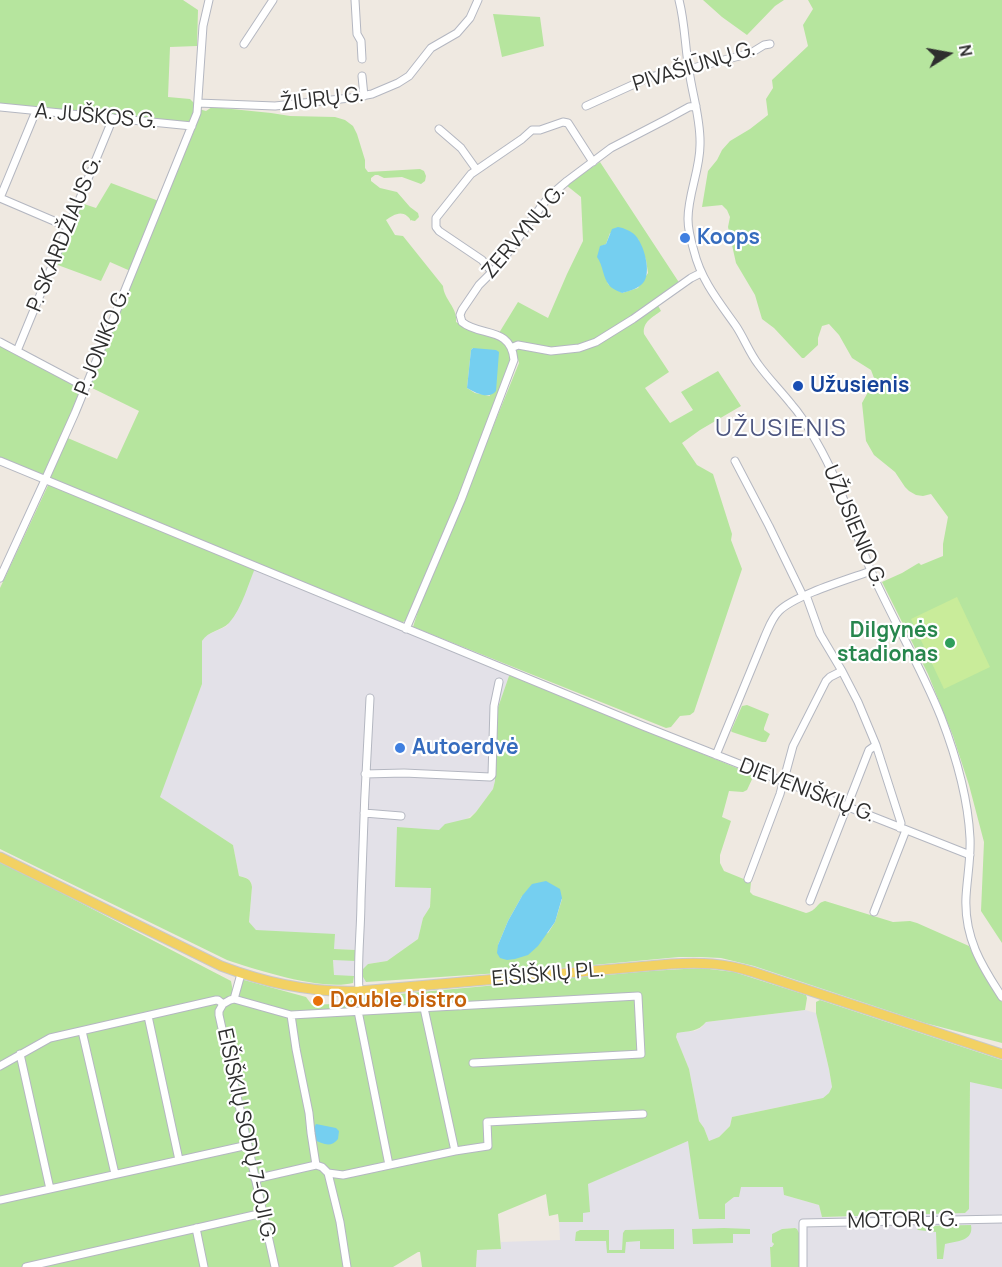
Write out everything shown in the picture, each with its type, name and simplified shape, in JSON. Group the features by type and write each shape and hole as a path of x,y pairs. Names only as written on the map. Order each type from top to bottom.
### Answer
{"main road":[{"name":"EIŠIŠKIŲ PL.","path":"0,857 221,966 273,983 316,991 359,991 671,964 712,963 738,967 1002,1054"}],"street":[{"name":"P. JONIKO G.","path":"0,578 3,566 45,480 85,387 192,126 197,112 203,26 209,0"},
{"path":"244,44 273,0"},
{"path":"355,0 357,34 361,41 362,59"},
{"name":"ŽIŪRŲ G.","path":"198,103 275,106 364,96 398,83 409,76 431,48 460,30 470,18 478,0"},
{"name":"UŽUSIENIO G.","path":"679,0 700,131 698,167 690,200 688,222 693,250 709,288 739,331 758,364 800,415 818,443 841,492 872,571 945,728 965,795 970,838 966,900 969,929 974,948 1002,997"},
{"name":"PIVAŠIŪNŲ G.","path":"586,106 644,79 751,53 770,44"},
{"path":"362,76 364,96"},
{"name":"ZERVYNŲ G.","path":"509,345 496,334 466,325 461,319 462,310 479,285 499,265 547,199 567,181 631,136 689,107 696,106"},
{"name":"A. JUŠKOS G.","path":"0,107 192,126"},
{"path":"36,111 0,198 68,227"},
{"name":"P. SKARDŽIAUS G.","path":"17,351 113,118"},
{"path":"492,272 482,260 436,227 436,218 471,174 532,130 540,130 563,122 568,123 593,162"},
{"path":"439,129 461,148 476,169"},
{"path":"406,629 461,500 513,365 513,354 509,345 551,351 579,348 596,342 701,273"},
{"path":"0,342 85,387"},
{"name":"DIEVENIŠKIŲ G.","path":"0,461 643,726 970,855"},
{"path":"735,461 804,596 820,634 858,702 876,745 903,829 874,912"},
{"path":"716,755 771,622 781,609 804,596 872,571"},
{"path":"748,879 780,794 796,737 826,681 842,671"},
{"path":"365,774 404,772 490,777 492,775 494,706 499,682"},
{"path":"359,991 365,774 370,698"},
{"path":"810,901 869,750 876,745"},
{"path":"364,813 401,816"},
{"path":"234,999 242,974"},
{"path":"0,1066 50,1038 216,1000 223,1004 234,999 291,1015 638,996 641,1054 473,1063"},
{"name":"EIŠIŠKIŲ SODŲ 7-OJI G.","path":"223,1004 219,1015 275,1267"},
{"path":"424,1008 455,1151"},
{"path":"358,1011 389,1165"},
{"path":"291,1015 316,1166"},
{"path":"148,1016 179,1160"},
{"path":"82,1031 115,1174"},
{"path":"20,1054 50,1189"},
{"path":"328,1173 343,1175 489,1146 487,1122 644,1114"},
{"path":"0,1200 248,1145"},
{"path":"255,1179 316,1166 322,1167 328,1173 340,1222 347,1267"},
{"path":"26,1267 263,1213"},
{"name":"MOTORŲ G.","path":"803,1267 803,1223 1002,1220"},
{"path":"196,1228 204,1267"},
{"path":"66,1259 68,1267"}],"shaded area":[{"path":"257,564 512,667 495,716 493,789 476,812 465,820 431,888 430,907 423,918 418,939 387,961 368,964 363,977 366,982 353,983 354,976 334,976 333,960 356,950 333,949 256,930 249,922 251,882 239,876 233,845 159,797 202,684 202,641 205,636 227,626"},
{"path":"805,1010 816,1013 832,1087 829,1093 823,1098 732,1117 730,1126 719,1137 709,1141 699,1121 689,1069 676,1037 677,1032 695,1031 706,1022"},
{"path":"970,1081 1002,1089 1002,1267 799,1267 799,1233 795,1228 782,1229 773,1242 773,1247 770,1248 771,1267 476,1267 477,1250 501,1249 501,1242 560,1240 559,1222 583,1221 587,1184 688,1141 725,1204 734,1197 739,1197 740,1187 784,1187 784,1195 819,1205 822,1217 965,1213 969,1209"}],"green space":[{"path":"0,0 183,0 198,10 197,46 170,47 168,97 190,99 195,104 195,108 206,111 212,107 290,116 335,117 353,126 368,172 420,169 424,171 425,181 421,184 402,177 384,178 375,175 371,178 371,181 380,188 397,192 418,213 419,217 415,221 410,220 404,214 399,214 386,220 395,235 403,236 443,286 455,312 456,322 493,336 507,346 511,365 409,618 401,623 257,564 234,617 226,626 208,635 202,641 202,684 160,797 233,845 239,876 251,882 249,922 256,930 335,934 334,949 356,950 356,961 333,960 334,975 354,976 353,983 340,985 307,982 227,960 0,849 0,588 51,479 0,458 0,346 83,389 63,436 117,459 139,411 88,386 135,273 110,262 101,281 55,264 81,203 96,208 111,183 164,203 196,126 189,123 0,104","holes":["473,348 490,396 475,393 467,388"]},
{"path":"703,0 784,0 775,6 747,35"},
{"path":"808,0 1002,0 1002,943 981,911 984,842 953,736 928,674 882,582 919,563 921,565 943,556 948,517 931,494 923,496 909,491 895,472 874,455 866,441 862,403 874,381 871,370 852,358 839,335 829,324 822,326 818,345 802,358 774,328 762,319 755,295 736,263 728,227 730,217 727,210 722,205 702,207 708,171 730,141 768,115 766,99 773,88 772,80 808,46 803,25 813,9"},
{"path":"493,14 540,17 544,46 502,57"},
{"path":"600,162 680,284 655,300 661,311 649,320 644,330 644,334 669,372 645,388 670,423 693,410 681,392 718,371 741,406 682,443 697,465 713,474 732,534 731,540 742,569 694,712 680,716 671,727 666,728 413,627 519,363 515,348 499,333 518,302 548,318 583,241 581,197 566,185","holes":["610,233 638,239 648,273 638,288 622,293 608,284 601,262 600,247 606,244"]},
{"name":"Dilgynės stadionas","path":"957,597 990,667 944,689 911,619"},
{"path":"509,676 512,676 754,775 747,790 729,791 722,817 731,821 720,855 720,863 724,871 751,882 750,892 753,895 806,913 825,901 893,922 917,923 969,946 981,970 1002,1002 1002,1043 925,1023 754,966 721,958 679,957 529,971 366,982 362,970 368,964 387,961 418,939 423,918 430,907 431,888 395,887 397,827 439,830 445,824 470,818 476,812 493,789 495,781 495,716","holes":["522,896 562,899 555,922 548,933 498,945"]},
{"path":"747,705 769,714 764,728 770,734 766,742 731,731 742,706"},
{"path":"0,861 231,981 233,992 244,980 306,997 312,1005 332,1004 388,995 701,968 734,972 806,995 805,1010 706,1022 696,1029 677,1033 676,1037 689,1069 699,1121 709,1141 719,1137 730,1126 732,1117 823,1098 829,1093 832,1087 816,1013 816,1002 820,1000 1002,1060 1002,1089 970,1082 969,1209 965,1213 822,1217 819,1205 784,1195 783,1187 741,1187 739,1197 734,1197 725,1204 725,1219 699,1219 688,1141 588,1184 590,1212 583,1213 583,1222 559,1222 558,1214 549,1216 546,1194 498,1214 501,1249 477,1250 476,1267 422,1267 420,1252 418,1252 393,1267 0,1267"},
{"path":"971,1225 970,1234 967,1237 945,1244 943,1259 937,1259 936,1232 917,1229 920,1226"},
{"path":"795,1228 799,1233 799,1267 771,1267 770,1247 774,1244 772,1234 782,1229"},
{"path":"674,1229 674,1249 640,1249 640,1241 626,1242 625,1253 607,1253 606,1241 575,1241 576,1232 580,1230 609,1230 609,1250 622,1250 625,1230"},
{"path":"692,1229 750,1229 750,1234 733,1234 733,1243 693,1244"}],"water":[{"path":"618,227 632,232 638,239 647,266 643,283 622,293 609,285 597,257 600,246 606,244 612,229"},
{"path":"473,348 499,352 496,391 493,394 482,395 467,388"},
{"path":"546,881 560,889 562,898 555,922 538,946 528,955 507,960 500,958 497,953 498,945 522,896 532,884"},
{"path":"316,1124 336,1128 339,1131 338,1139 330,1144 315,1140"}],"place":[{"name":"Koops","path":"685,238"},
{"name":"Užusienis","path":"798,386"},
{"name":"Dilgynės stadionas","path":"950,643"},
{"name":"Autoerdvė","path":"400,748"},
{"name":"Double bistro","path":"318,1001"}],"district":[{"name":"UŽUSIENIS","path":"781,429"}]}
